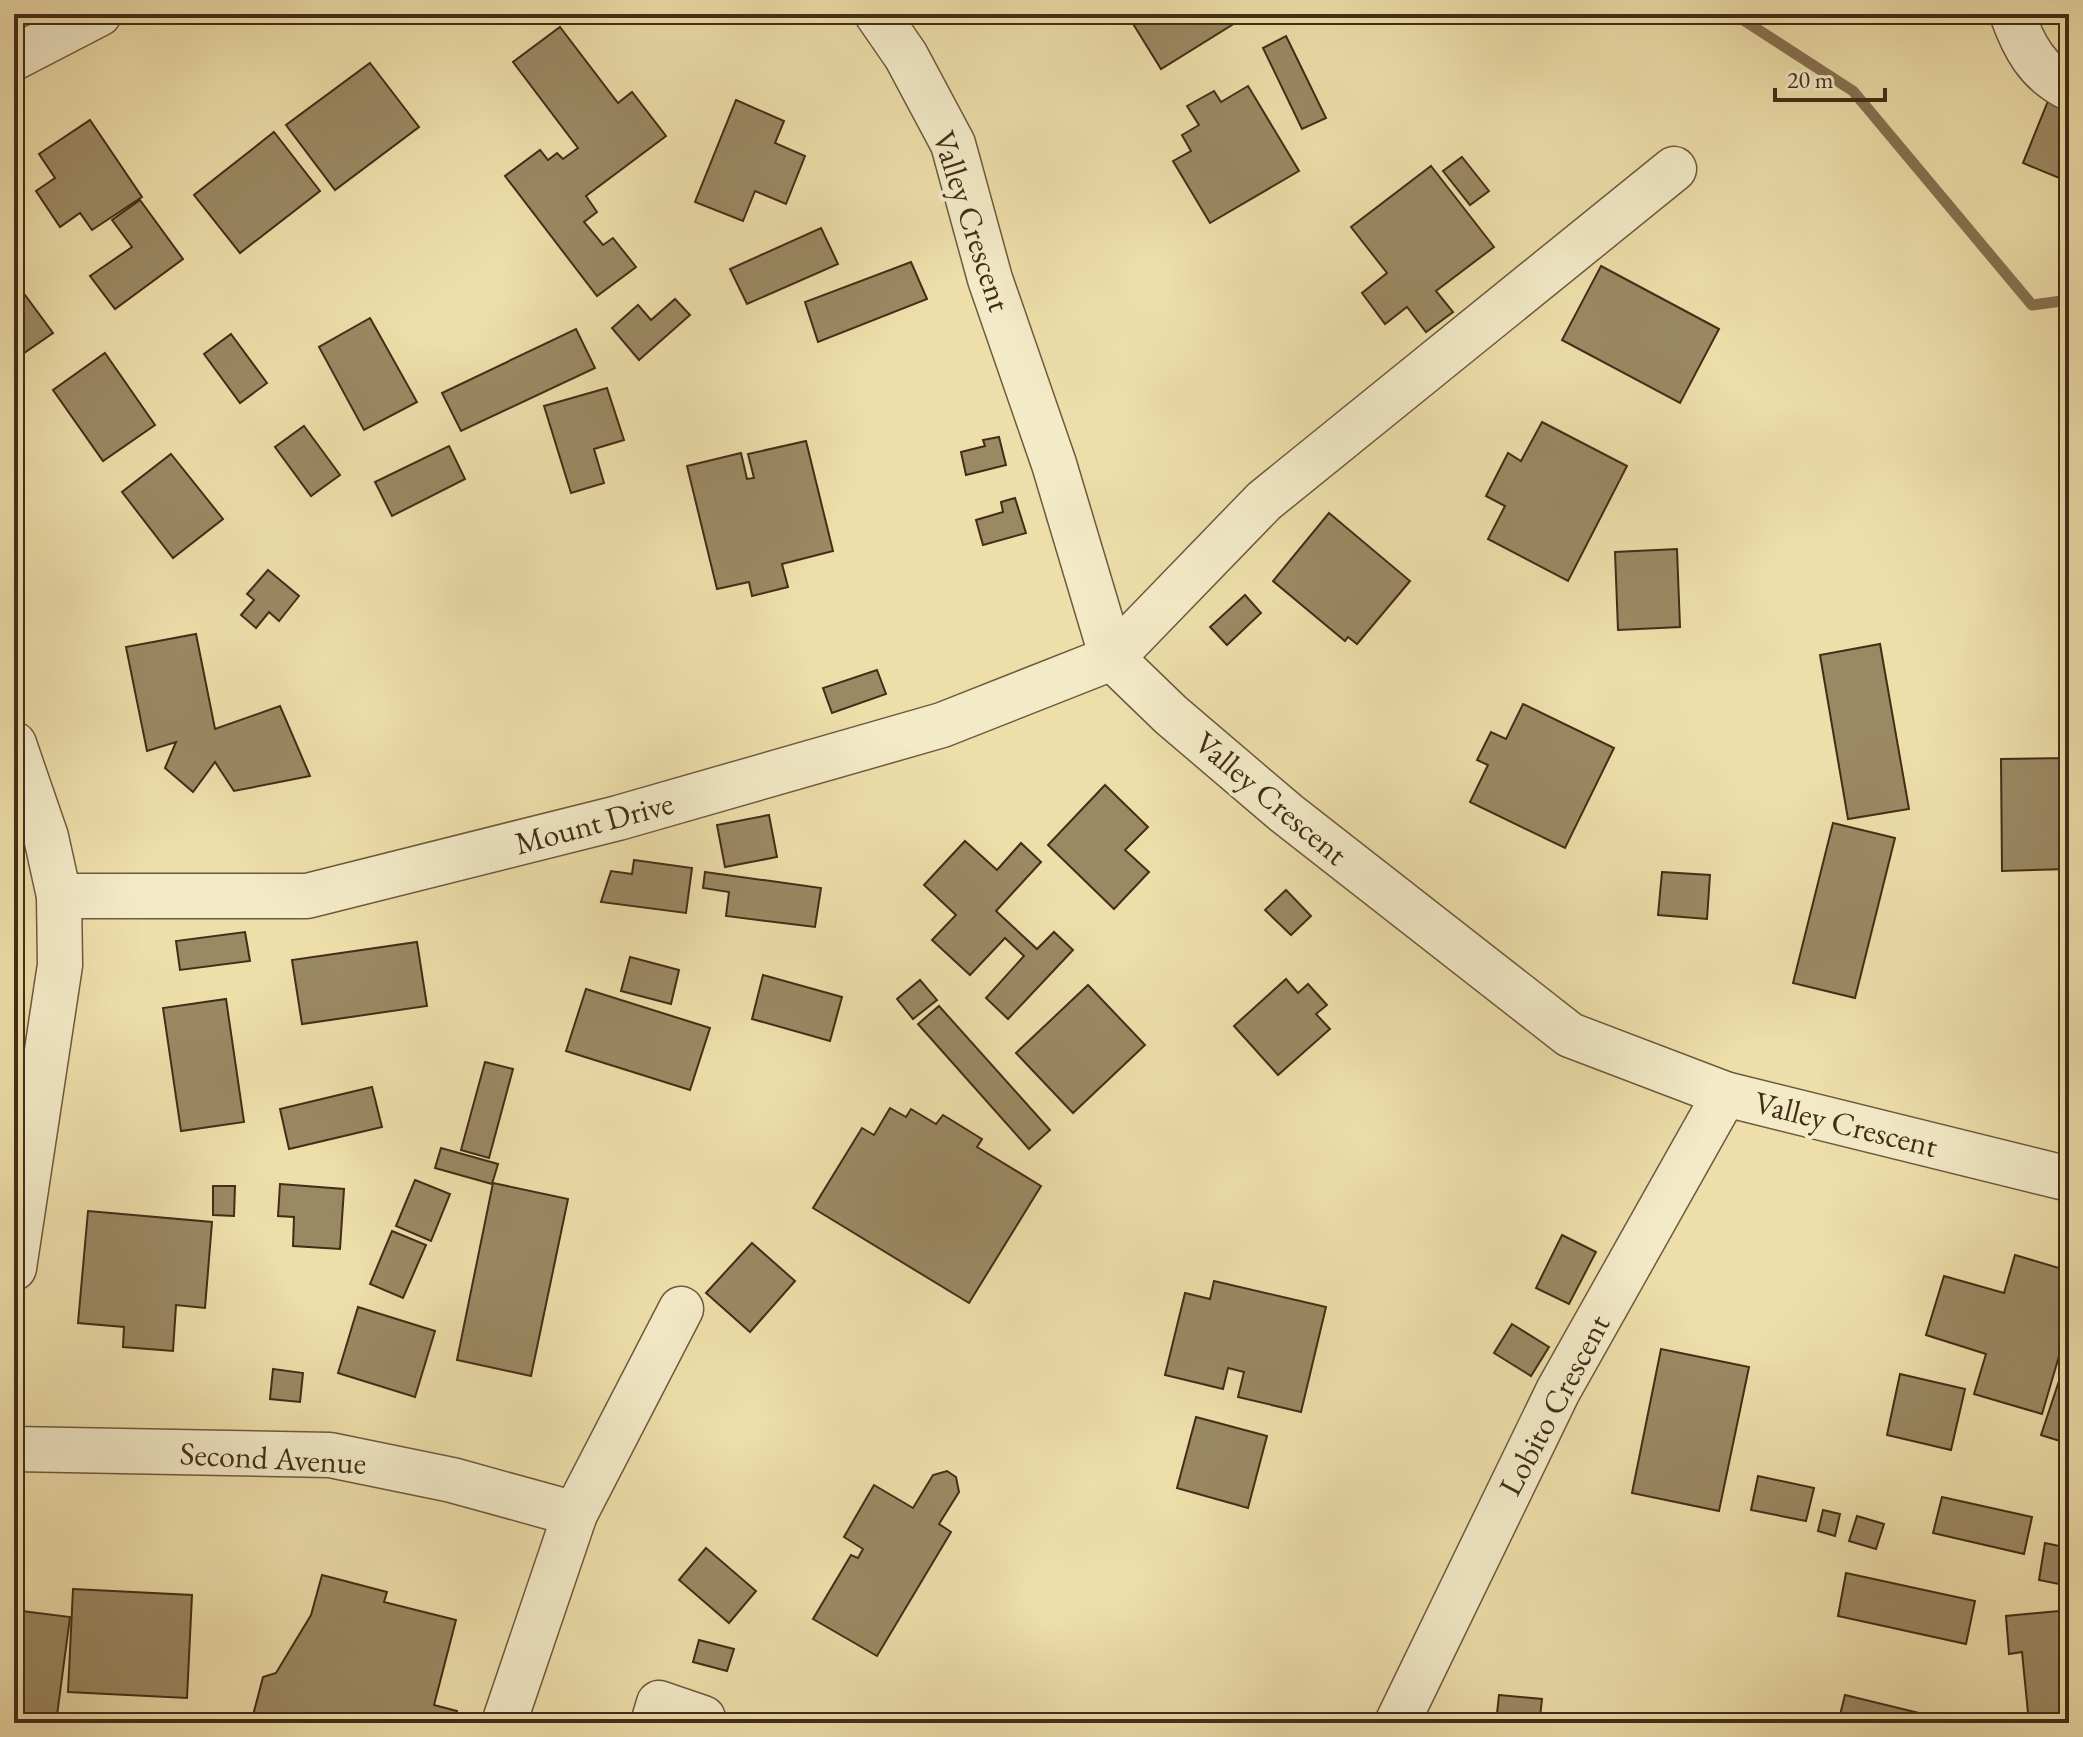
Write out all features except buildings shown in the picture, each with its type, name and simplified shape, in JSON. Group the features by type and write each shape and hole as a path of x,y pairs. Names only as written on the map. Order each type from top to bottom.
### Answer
{"street":[{"path":"16,51 99,14"},
{"name":"Valley Crescent","path":"877,14 906,56 953,144 990,279 1054,464 1112,658 1171,715 1286,813 1570,1035 1725,1094 2069,1179"},
{"path":"2012,14 2034,61 2052,79 2069,88"},
{"path":"1112,658 1264,501 1674,169"},
{"name":"Mount Drive","path":"59,896 307,896 618,818 942,725 1112,658"},
{"path":"14,744 46,837 59,896 60,965 51,1046 33,1137 14,1268"},
{"name":"Lobito Crescent","path":"1397,1723 1558,1391 1725,1094"},
{"path":"504,1723 575,1514 681,1309"},
{"name":"Second Avenue","path":"14,1449 260,1451 330,1455 452,1480 575,1514"},
{"path":"653,1723 659,1703 703,1718"}],"waterway":[{"path":"1734,14 1853,91 2032,305 2069,300"}]}
